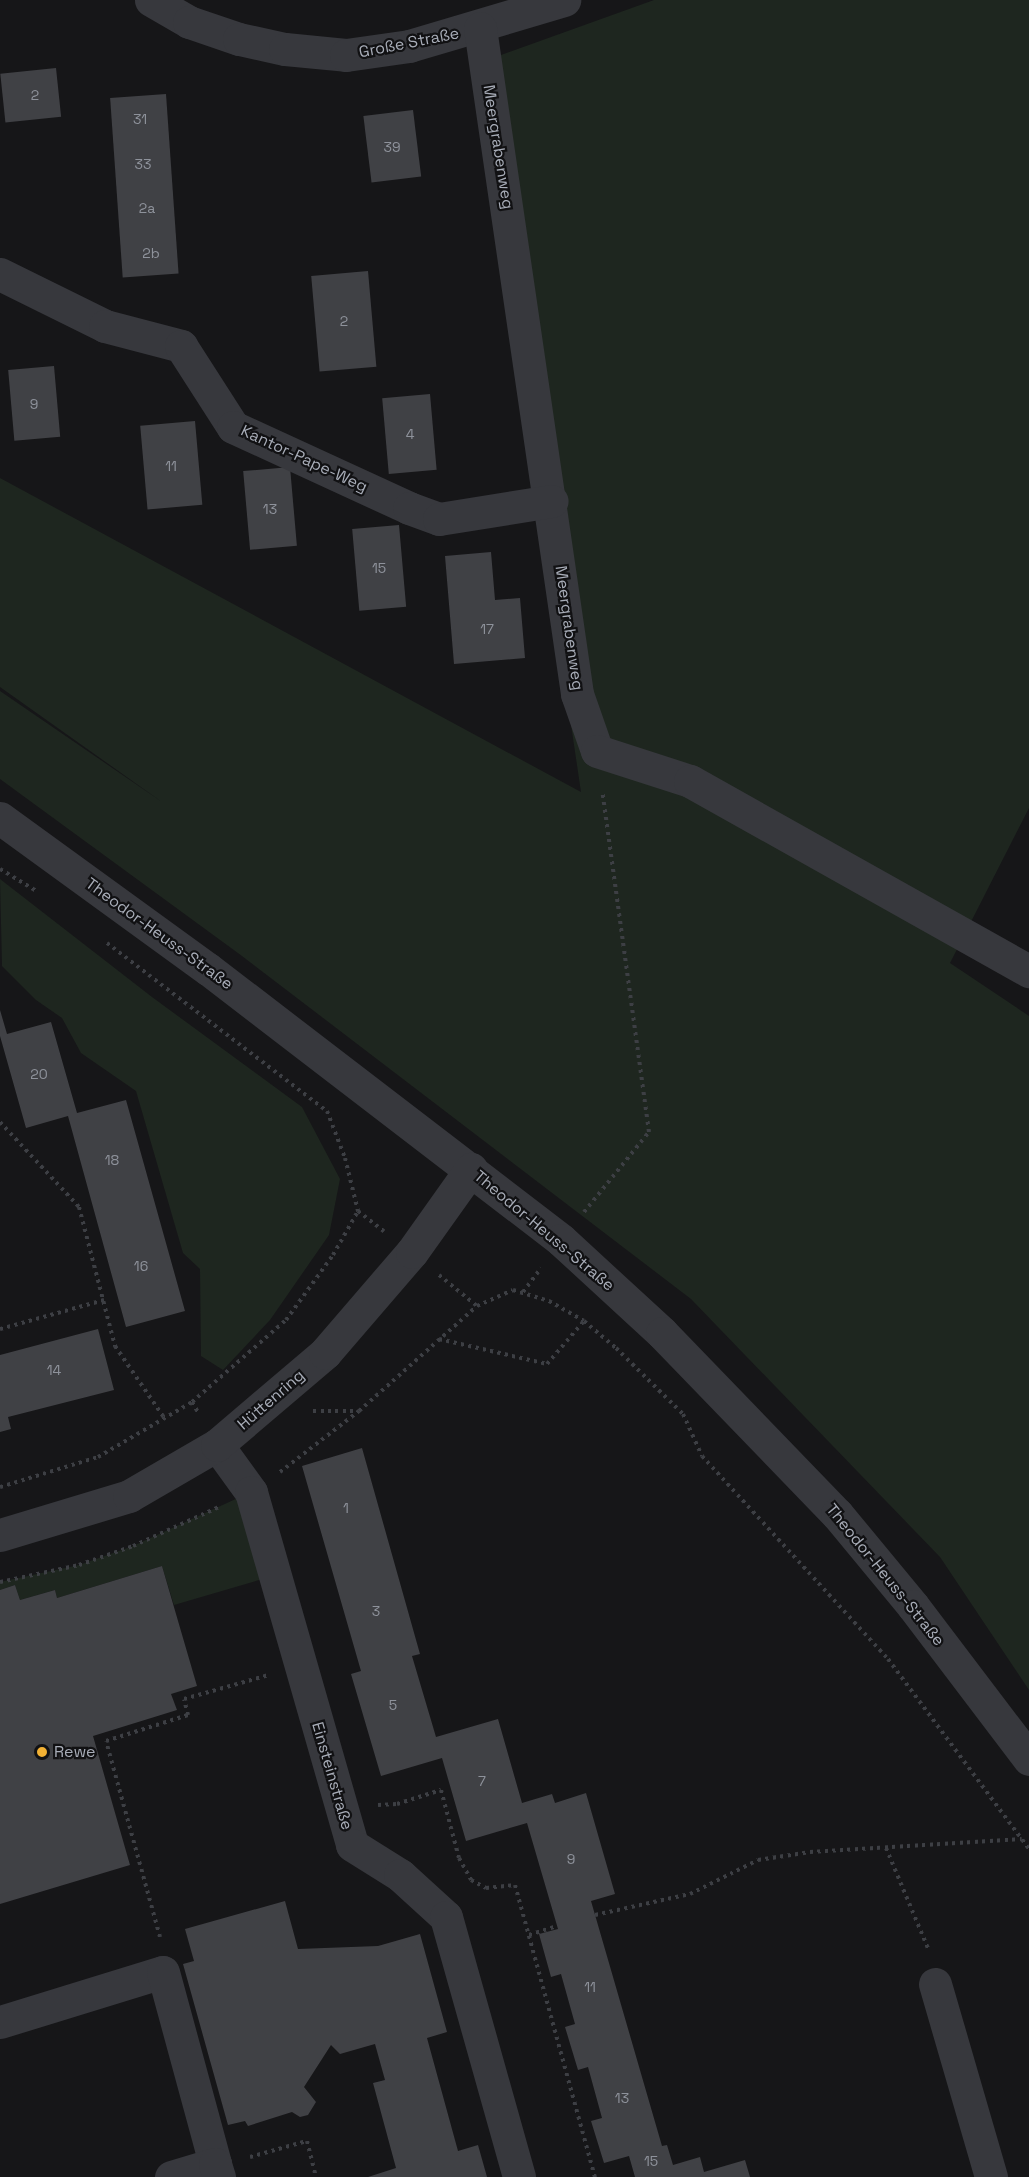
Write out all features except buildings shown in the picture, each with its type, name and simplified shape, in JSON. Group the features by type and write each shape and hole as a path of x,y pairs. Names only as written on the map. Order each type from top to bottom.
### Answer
{"street":[{"name":"Große Straße","path":"151,0 189,22 239,39 285,49 346,55 409,46 480,28 564,0"},
{"name":"Meergrabenweg","path":"480,28 552,501 577,694 597,751"},
{"name":"Kantor-Pape-Weg","path":"0,273 105,326 181,346 233,427 410,508 439,519 552,501"},
{"path":"597,751 690,780 1029,971"},
{"name":"Theodor-Heuss-Straße","path":"0,818 208,969 561,1240 662,1333 837,1514 913,1606 1029,1759"},
{"name":"Hüttenring","path":"0,1535 129,1496 217,1445 325,1353 412,1252 471,1169"},
{"name":"Einsteinstraße","path":"217,1445 251,1492 352,1845 400,1875 446,1917 519,2177"},
{"path":"0,2022 163,1972 217,2171 171,2177"},
{"path":"935,1984 991,2177"}],"path":[{"path":"597,751 649,1132 561,1240 523,1292 584,1321 682,1414 702,1456 888,1659 1029,1849"},
{"path":"0,869 45,897"},
{"path":"0,1487 98,1457 165,1419 235,1368 286,1320 333,1255 358,1211 345,1158 327,1111 101,939"},
{"path":"0,1122 80,1207 115,1346 165,1419"},
{"path":"0,1329 104,1300"},
{"path":"0,1582 79,1565 111,1554 251,1492 359,1411 477,1306"},
{"path":"439,1339 546,1364 584,1321"},
{"path":"139,1862 106,1741 189,1715 184,1699 300,1665"},
{"path":"369,1798 377,1805 397,1804 441,1790 459,1858 471,1880 486,1888 515,1885 595,2177"},
{"path":"595,1915 690,1894 758,1860 810,1852 1022,1839"},
{"path":"886,1848 934,1964 935,1984"},
{"path":"529,1935 557,1926"}],"shaded area":[{"path":"654,0 1029,0 1029,808 950,963 1029,1016 1029,1690 940,1557 691,1299 242,956 0,779 0,691 162,802 0,687 0,478 581,792 473,65"},
{"path":"0,879 152,997 302,1107 340,1179 329,1235 270,1320 223,1370 201,1356 200,1269 183,1253 136,1091 81,1053 62,1018 36,1000 2,966"},
{"path":"251,1492 276,1575 174,1605 162,1566 57,1598 55,1590 20,1600 15,1585 0,1590 0,1582 79,1565 133,1546"}],"place":[{"name":"Rewe","path":"42,1752"}]}
